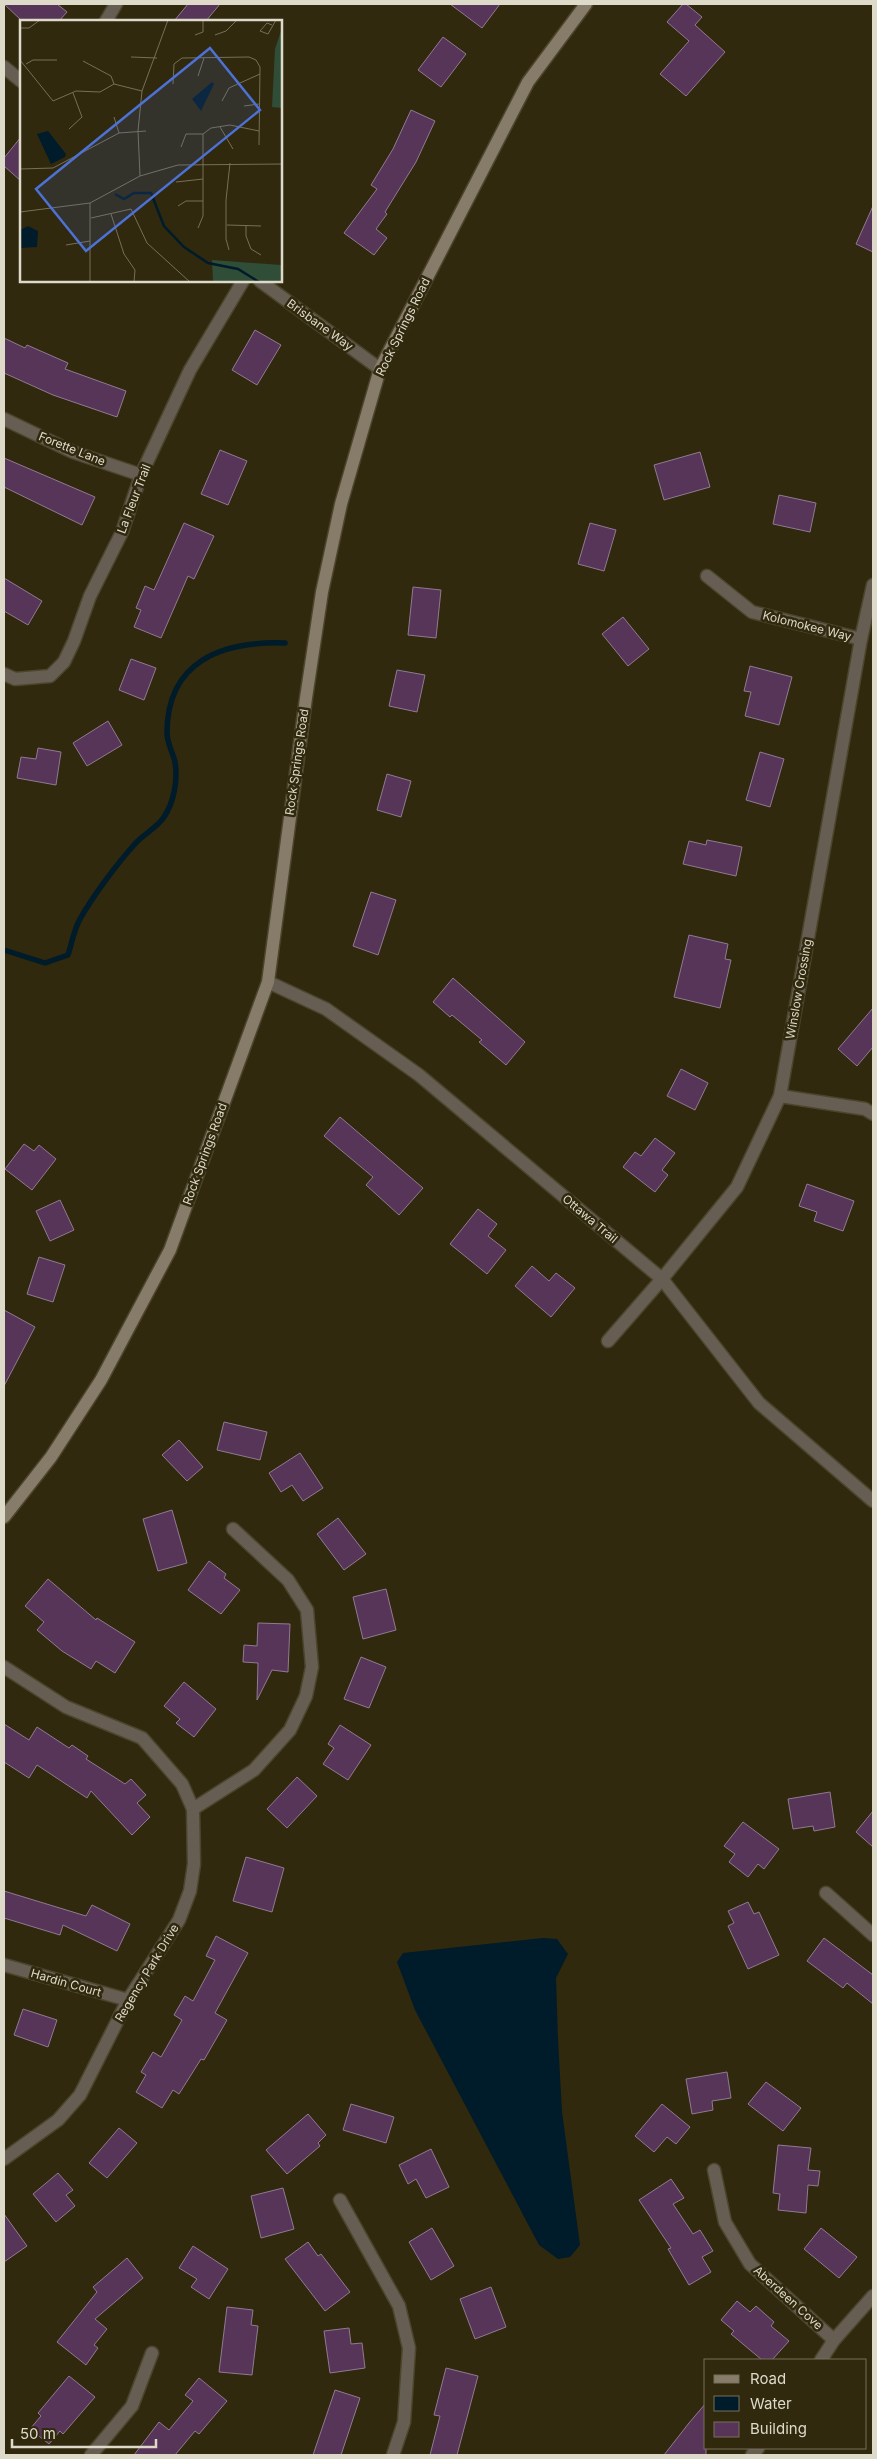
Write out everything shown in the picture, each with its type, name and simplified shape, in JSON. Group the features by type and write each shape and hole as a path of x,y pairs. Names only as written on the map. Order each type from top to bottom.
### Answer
{"street":[{"path":"107,20 116,4"},
{"name":"Rock Springs Road","path":"4,1517 51,1457 101,1380 170,1250 268,982 304,708 322,592 341,504 380,369 528,82 586,4"},
{"path":"4,66 20,79"},
{"name":"La Fleur Trail","path":"4,674 15,679 50,676 64,662 90,596 122,532 141,475 190,370 242,282"},
{"name":"Brisbane Way","path":"261,282 380,369"},
{"name":"Forette Lane","path":"4,419 74,452 141,475"},
{"name":"Kolomokee Way","path":"707,576 752,612 860,639"},
{"name":"Winslow Crossing","path":"608,1341 662,1279 737,1186 780,1096 860,639 873,585"},
{"name":"Ottawa Trail","path":"268,982 326,1009 419,1075 662,1279 759,1403 873,1501"},
{"path":"780,1096 865,1109 873,1114"},
{"path":"193,1809 254,1770 290,1730 306,1696 312,1668 307,1610 288,1580 233,1529"},
{"name":"Regency Park Drive","path":"4,1667 66,1707 142,1738 182,1784 193,1809 194,1864 190,1891 179,1920 128,2000 80,2095 58,2120 4,2159"},
{"path":"826,1893 873,1935"},
{"name":"Hardin Court","path":"4,1965 128,2000"},
{"name":"Aberdeen Cove","path":"714,2170 725,2222 750,2264 834,2340"},
{"path":"340,2200 399,2306 409,2348 404,2422 393,2455"},
{"path":"822,2359 834,2340 873,2296"},
{"path":"91,2455 132,2406 152,2353"}],"water":[{"path":"543,1938 557,1939 568,1954 556,1978 558,2039 562,2112 580,2245 570,2257 558,2259 539,2245 415,2010 397,1962 403,1953"}],"building":[{"path":"4,4 57,4 67,12 60,20 21,20"},
{"path":"188,4 220,4 207,20 175,20"},
{"path":"450,4 500,4 482,28"},
{"path":"683,4 686,4 702,17 695,25 725,52 686,96 660,74 689,41 667,22"},
{"path":"443,37 466,54 441,87 418,70"},
{"path":"411,110 435,121 416,162 385,212 387,214 376,229 387,238 374,255 344,233 377,189 371,185 393,149"},
{"path":"20,138 20,180 4,166 4,158"},
{"path":"873,206 873,252 856,244"},
{"path":"255,330 281,345 257,385 232,370"},
{"path":"4,338 25,348 27,345 68,363 65,369 126,391 117,417 53,395 4,373"},
{"path":"220,450 247,461 228,505 201,494"},
{"path":"700,452 710,487 664,500 654,465"},
{"path":"4,458 95,497 82,525 4,487"},
{"path":"779,495 816,503 810,532 773,524"},
{"path":"184,523 214,536 194,579 188,576 161,638 134,627 141,610 136,608 145,586 154,590"},
{"path":"590,523 616,530 604,571 578,564"},
{"path":"4,578 42,601 28,625 4,611"},
{"path":"413,587 441,590 436,638 408,635"},
{"path":"623,617 649,649 628,666 602,634"},
{"path":"131,659 156,668 144,700 119,690"},
{"path":"750,666 792,677 779,725 745,716 751,692 744,691"},
{"path":"397,670 425,675 417,712 389,706"},
{"path":"108,721 122,745 87,766 73,743"},
{"path":"38,748 61,752 56,785 17,778 21,757 36,759"},
{"path":"760,752 784,759 770,807 746,800"},
{"path":"387,774 411,781 401,817 377,810"},
{"path":"707,840 742,847 736,876 683,864 689,841 706,845"},
{"path":"371,892 396,900 378,955 353,946"},
{"path":"689,935 728,944 725,959 731,960 720,1008 674,997"},
{"path":"453,978 525,1042 506,1065 479,1042 482,1040 433,1002"},
{"path":"873,1008 873,1047 857,1066 838,1049"},
{"path":"681,1069 708,1083 695,1110 667,1096"},
{"path":"340,1117 423,1188 399,1215 366,1185 373,1177 324,1136"},
{"path":"655,1138 675,1153 662,1170 668,1175 655,1192 623,1167 635,1152 641,1156"},
{"path":"24,1144 34,1151 39,1145 56,1159 32,1190 5,1169"},
{"path":"807,1184 854,1201 843,1231 814,1221 817,1212 799,1206"},
{"path":"60,1200 74,1230 50,1241 36,1211"},
{"path":"478,1209 497,1224 488,1236 506,1250 487,1274 450,1244"},
{"path":"39,1257 65,1265 53,1302 27,1294"},
{"path":"532,1266 549,1281 556,1273 575,1288 551,1317 515,1286"},
{"path":"4,1310 35,1327 4,1386"},
{"path":"224,1422 267,1432 260,1460 217,1450"},
{"path":"179,1440 203,1467 187,1481 162,1455"},
{"path":"300,1453 323,1488 303,1501 292,1485 281,1492 269,1473"},
{"path":"172,1510 187,1563 158,1571 143,1519"},
{"path":"338,1518 366,1554 344,1570 317,1534"},
{"path":"209,1561 226,1574 224,1578 240,1590 221,1614 188,1590"},
{"path":"48,1579 96,1620 97,1618 135,1642 115,1673 96,1661 91,1669 62,1651 37,1630 44,1622 25,1606"},
{"path":"386,1589 396,1630 363,1639 353,1597"},
{"path":"258,1623 290,1624 288,1672 272,1670 257,1700 258,1663 243,1662 244,1645 257,1646"},
{"path":"361,1657 386,1667 369,1708 344,1699"},
{"path":"184,1682 216,1709 194,1737 176,1723 180,1719 164,1706"},
{"path":"4,1724 29,1740 37,1727 69,1748 72,1745 88,1756 86,1759 125,1784 131,1779 146,1795 137,1803 150,1817 132,1835 91,1791 87,1798 37,1765 29,1778 4,1762"},
{"path":"340,1725 371,1745 348,1780 323,1764 334,1748 328,1744"},
{"path":"297,1777 317,1796 287,1828 267,1809"},
{"path":"830,1792 835,1827 814,1831 813,1826 793,1829 788,1799"},
{"path":"873,1811 873,1847 856,1832"},
{"path":"743,1822 779,1849 764,1869 758,1864 748,1877 729,1862 735,1854 724,1846"},
{"path":"246,1857 284,1868 272,1912 233,1901"},
{"path":"4,1891 86,1916 92,1905 130,1924 117,1951 63,1925 60,1935 4,1918"},
{"path":"748,1902 754,1914 759,1912 779,1955 748,1969 728,1926 734,1923 728,1911"},
{"path":"216,1936 248,1953 215,2013 227,2020 204,2060 201,2059 179,2094 173,2090 162,2108 136,2092 146,2075 141,2072 153,2052 161,2057 182,2020 174,2015 185,1996 193,2001 215,1960 206,1956"},
{"path":"824,1938 873,1975 873,2004 847,1983 843,1988 807,1961"},
{"path":"23,2009 57,2020 48,2047 14,2035"},
{"path":"727,2072 731,2098 712,2101 713,2110 692,2114 686,2079"},
{"path":"766,2082 801,2108 783,2131 748,2104"},
{"path":"351,2104 394,2117 386,2143 343,2130"},
{"path":"662,2104 690,2127 676,2144 667,2137 654,2152 635,2136"},
{"path":"308,2114 326,2135 318,2143 320,2146 287,2174 266,2150"},
{"path":"119,2128 137,2143 107,2178 89,2163"},
{"path":"778,2145 811,2148 808,2170 820,2171 818,2186 808,2185 806,2213 778,2210 780,2194 773,2193"},
{"path":"431,2149 449,2187 426,2198 416,2179 408,2184 399,2165"},
{"path":"58,2173 73,2190 66,2195 75,2206 56,2222 33,2194"},
{"path":"671,2179 684,2198 673,2204 693,2234 700,2230 713,2251 702,2257 711,2272 689,2285 668,2249 671,2248 639,2200"},
{"path":"283,2188 294,2229 261,2238 251,2196"},
{"path":"4,2214 27,2246 4,2262"},
{"path":"432,2228 454,2266 431,2280 409,2242"},
{"path":"821,2228 857,2257 839,2278 804,2249"},
{"path":"308,2242 318,2256 321,2254 350,2292 325,2311 285,2259"},
{"path":"193,2246 228,2269 209,2299 191,2287 197,2279 179,2268"},
{"path":"127,2258 143,2278 95,2319 107,2329 94,2345 98,2348 86,2365 57,2342 97,2292 93,2287"},
{"path":"491,2287 506,2327 475,2339 460,2299"},
{"path":"737,2301 750,2312 756,2306 774,2322 771,2326 789,2341 773,2359 761,2359 731,2334 734,2331 721,2320"},
{"path":"227,2307 253,2310 251,2325 258,2326 252,2375 219,2372"},
{"path":"349,2328 351,2344 362,2343 365,2368 330,2373 324,2331"},
{"path":"446,2368 478,2376 457,2455 430,2455 440,2416 434,2415"},
{"path":"69,2376 95,2397 63,2434 60,2431 49,2444 30,2429 41,2416 38,2413"},
{"path":"199,2378 227,2401 199,2434 195,2431 175,2455 134,2455 159,2422 169,2430 193,2401 185,2395"},
{"path":"335,2390 360,2398 341,2455 313,2455"},
{"path":"704,2405 704,2449 706,2449 706,2455 664,2455"}],"waterway":[{"path":"4,950 45,963 68,955 78,923 98,891 134,845 164,817 173,798 176,776 175,762 167,737 169,708 177,688 188,672 202,660 240,646 262,643 285,643"}]}
